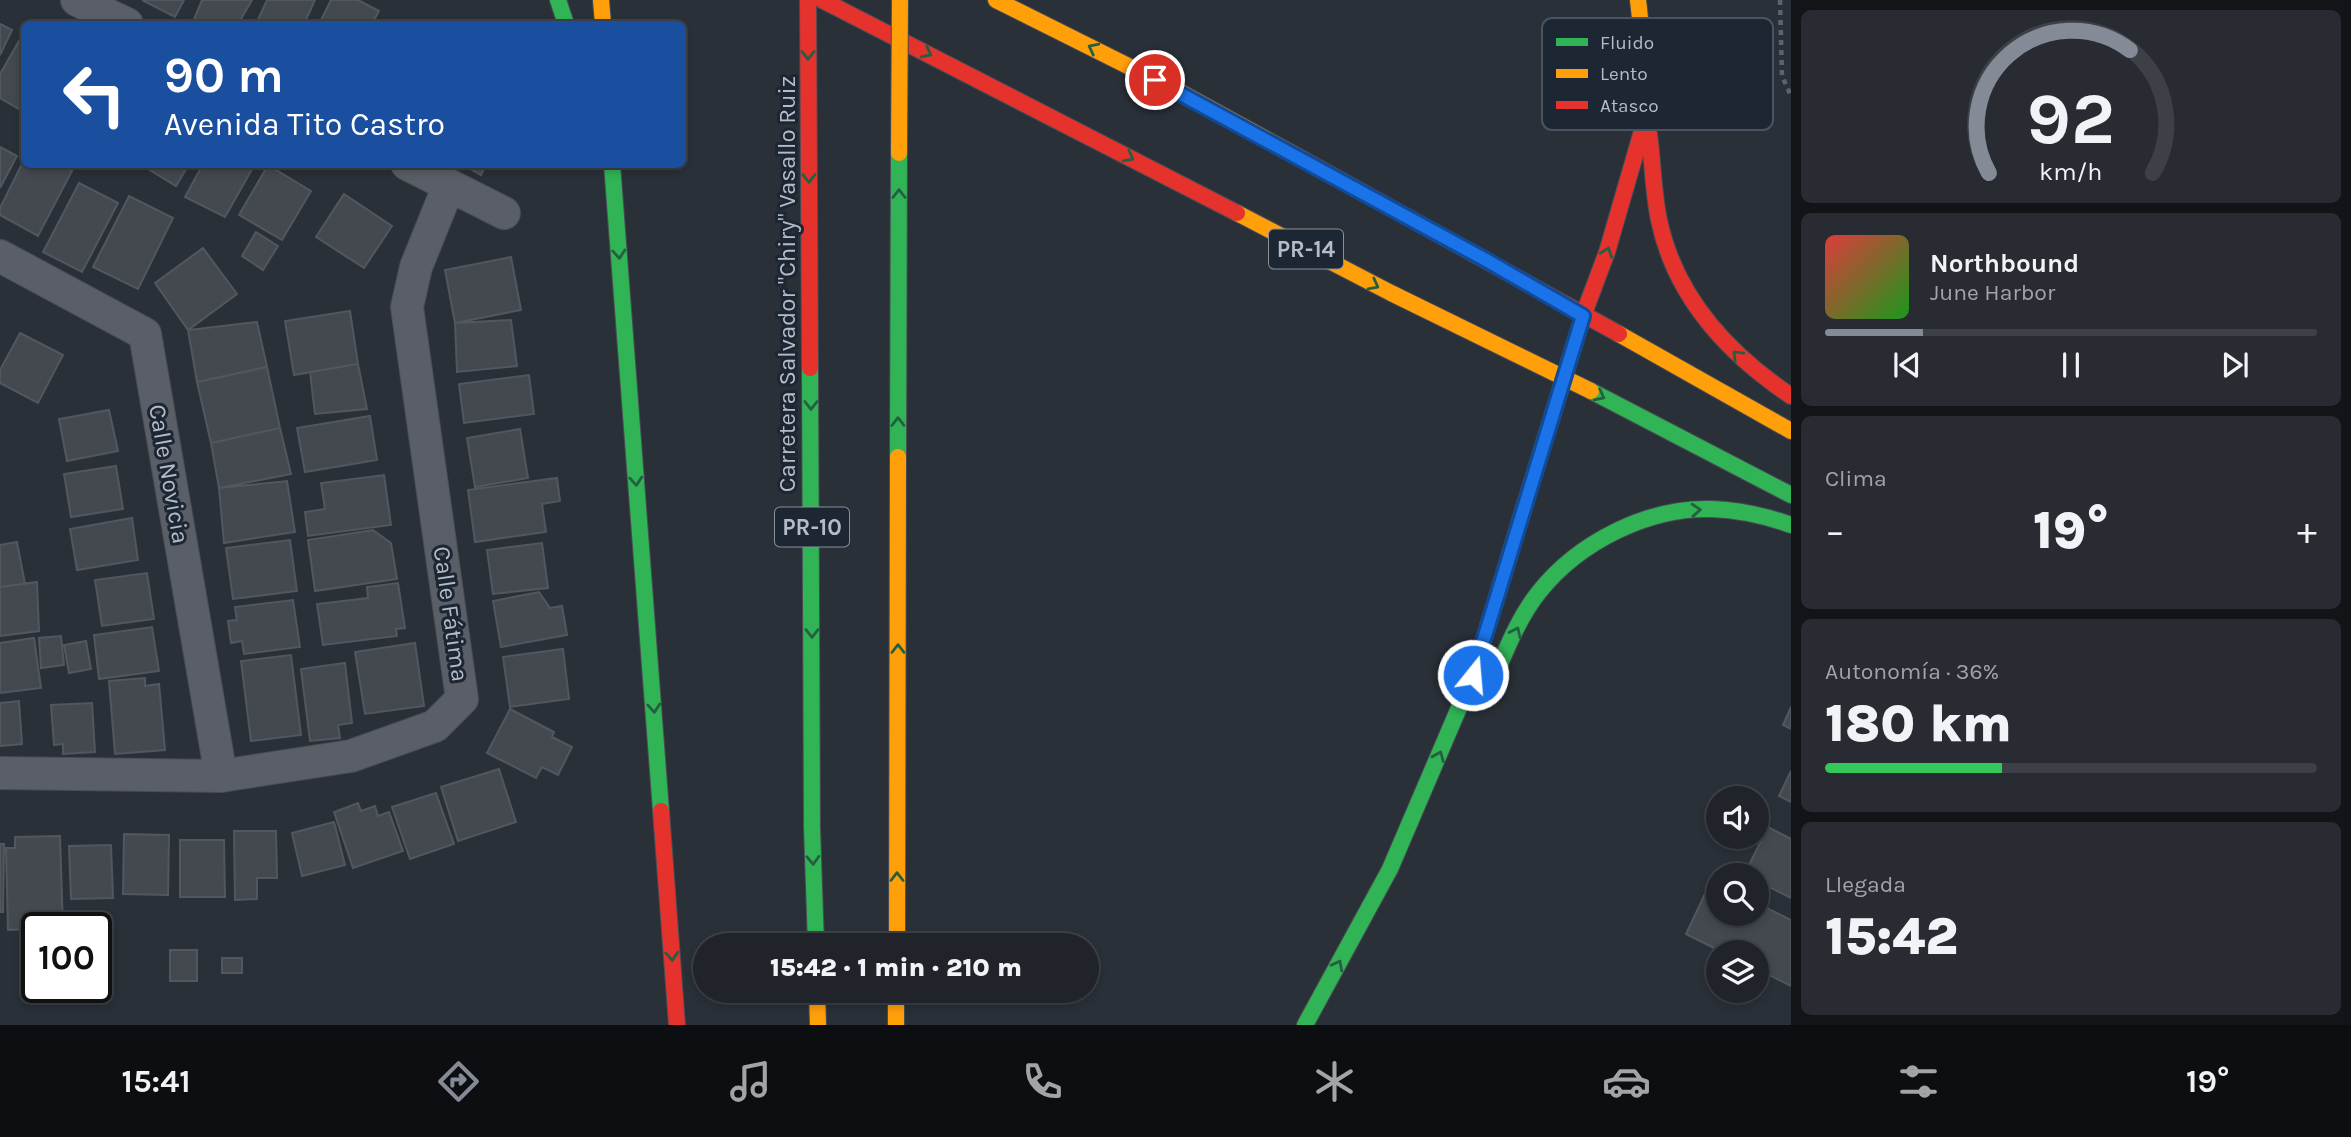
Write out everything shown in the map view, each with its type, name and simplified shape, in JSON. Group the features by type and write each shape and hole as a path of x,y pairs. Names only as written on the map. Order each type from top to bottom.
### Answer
{"main road":[{"path":"558,0 565,21"},
{"path":"601,0 603,21"},
{"name":"Carretera Salvador \"Chiry\" Vasallo Ruiz","path":"808,0 812,828 816,933"},
{"name":"PR-14","path":"822,0 1791,495"},
{"path":"897,933 900,0"},
{"path":"996,0 1178,91 1791,431"},
{"path":"1637,0 1639,18"},
{"path":"1305,1025 1390,869 1473,675 1583,316 1607,252 1641,130"},
{"path":"1648,130 1659,220 1675,269 1713,331 1757,373 1791,396"},
{"path":"606,168 613,186"},
{"path":"612,168 677,1025"},
{"path":"1484,701 1524,615 1538,595 1573,558 1595,544 1658,516 1692,510 1727,510 1791,525"},
{"path":"1412,819 1443,781"},
{"path":"655,933 666,864"},
{"path":"817,1003 818,1025"},
{"path":"896,1003 896,1025"}],"street":[{"path":"77,0 121,21"},
{"path":"415,168 504,213"},
{"name":"Calle Fátima","path":"0,774 221,776 351,756 435,726 462,699 407,307 416,267 449,185"},
{"name":"Calle Novicia","path":"0,256 145,334 221,776"}],"path":[{"path":"1780,0 1782,76 1791,96"}],"building":[{"path":"142,0 184,0 175,17"},
{"path":"202,0 252,0 240,21 193,21"},
{"path":"267,0 315,0 305,21 257,21"},
{"path":"331,0 358,0 379,11 374,21 320,21"},
{"path":"0,24 12,30 0,55"},
{"path":"21,37 21,110 0,98 0,74"},
{"path":"0,147 17,156 0,188"},
{"path":"21,166 66,168 72,171 38,236 0,215 0,208"},
{"path":"147,168 187,168 176,186"},
{"path":"201,168 253,168 225,217 185,197"},
{"path":"266,168 273,168 311,191 282,240 239,215"},
{"path":"469,168 484,168 481,175"},
{"path":"79,183 118,203 82,272 43,252"},
{"path":"344,194 392,226 364,268 316,237"},
{"path":"129,196 173,218 138,289 93,267"},
{"path":"256,232 278,246 263,270 242,256"},
{"path":"203,248 237,294 188,330 155,283"},
{"path":"511,257 521,310 455,323 445,270"},
{"path":"350,311 358,364 294,375 285,321"},
{"path":"511,320 517,366 457,372 455,323"},
{"path":"257,322 267,367 197,382 188,330"},
{"path":"20,333 63,355 38,403 0,383 0,370"},
{"path":"358,364 367,409 315,414 310,372"},
{"path":"267,367 280,428 211,443 197,382"},
{"path":"529,375 534,414 464,423 459,384"},
{"path":"109,410 118,451 67,461 59,419"},
{"path":"370,416 377,460 305,472 297,428"},
{"path":"280,428 291,474 219,488 211,443"},
{"path":"520,429 528,478 475,487 467,438"},
{"path":"116,466 123,509 71,517 64,474"},
{"path":"384,475 391,525 308,536 305,512 325,509 321,483"},
{"path":"557,478 560,501 542,504 546,532 475,542 468,490"},
{"path":"287,481 295,532 224,543 219,488"},
{"path":"132,518 138,560 77,570 70,529"},
{"path":"373,530 391,543 397,579 315,591 308,540"},
{"path":"290,540 297,591 233,599 226,548"},
{"path":"17,542 25,584 0,587 0,545"},
{"path":"542,543 548,588 493,594 487,550"},
{"path":"147,573 154,619 102,626 95,580"},
{"path":"37,582 39,631 0,636 0,587"},
{"path":"398,583 405,628 396,629 397,636 323,645 317,604 368,598 367,587"},
{"path":"539,592 550,608 562,606 567,635 501,647 493,601"},
{"path":"293,600 300,647 244,654 242,641 231,643 228,621 237,620 235,607"},
{"path":"152,627 159,671 99,679 94,635"},
{"path":"61,636 64,665 41,668 39,638"},
{"path":"34,638 41,688 0,693 0,643"},
{"path":"86,641 91,669 69,673 64,645"},
{"path":"415,643 424,706 365,714 355,652"},
{"path":"563,649 569,699 510,707 503,657"},
{"path":"291,655 301,735 251,741 241,661"},
{"path":"345,663 352,723 338,725 340,738 310,741 301,669"},
{"path":"145,678 145,686 159,684 165,750 115,754 109,681"},
{"path":"19,701 22,744 0,746 0,703"},
{"path":"92,703 95,752 63,754 63,744 54,745 51,705"},
{"path":"1791,707 1791,729 1783,725"},
{"path":"510,709 554,732 552,737 572,747 558,775 542,767 536,778 487,753"},
{"path":"499,769 516,822 458,841 441,787"},
{"path":"1791,771 1791,802 1779,796"},
{"path":"436,793 454,844 410,859 392,807"},
{"path":"358,803 361,811 375,806 378,816 389,812 403,851 353,868 334,812"},
{"path":"334,822 345,865 302,876 292,833"},
{"path":"1769,828 1791,839 1791,898 1769,887 1769,863 1750,863 1757,849 1769,849"},
{"path":"234,831 276,831 277,878 257,878 257,899 235,900"},
{"path":"124,834 169,835 168,895 123,894"},
{"path":"60,836 62,912 21,912 21,930 8,930 6,848 15,848 15,837"},
{"path":"180,840 224,840 225,897 180,897"},
{"path":"0,844 4,844 3,912 0,912"},
{"path":"111,845 113,898 71,899 69,846"},
{"path":"1706,892 1706,926 1769,926 1769,909 1791,920 1791,986 1769,975 1769,940 1706,940 1706,944 1686,934"},
{"path":"170,950 197,950 197,981 170,981"},
{"path":"222,958 242,958 242,973 222,973"}],"traffic: fast":[{"path":"558,0 565,21"},
{"path":"898,457 899,153"},
{"path":"612,168 661,811"},
{"path":"810,368 812,828 816,933"},
{"path":"1591,391 1791,495"},
{"path":"1305,1025 1390,869 1473,675 1525,504"},
{"path":"1488,692 1517,627 1531,603 1555,574 1594,543 1640,521 1688,510 1732,511 1791,525"}],"traffic: slow":[{"path":"601,0 603,21"},
{"path":"899,153 900,0"},
{"path":"996,0 1178,91 1304,160"},
{"path":"1638,0 1640,18"},
{"path":"1237,213 1391,293 1591,391"},
{"path":"1619,334 1791,431"},
{"path":"897,933 898,457"},
{"path":"817,1003 818,1025"},
{"path":"896,1003 896,1025"}],"traffic: jam":[{"path":"808,0 810,368"},
{"path":"822,0 1237,213"},
{"path":"1525,504 1583,316 1607,252 1642,131"},
{"path":"1649,134 1659,220 1677,274 1707,321 1725,342 1791,396"},
{"path":"1304,160 1619,334"},
{"path":"661,811 677,1025"}],"route":[{"path":"1155,80 1486,260 1583,316 1473,675"}]}
